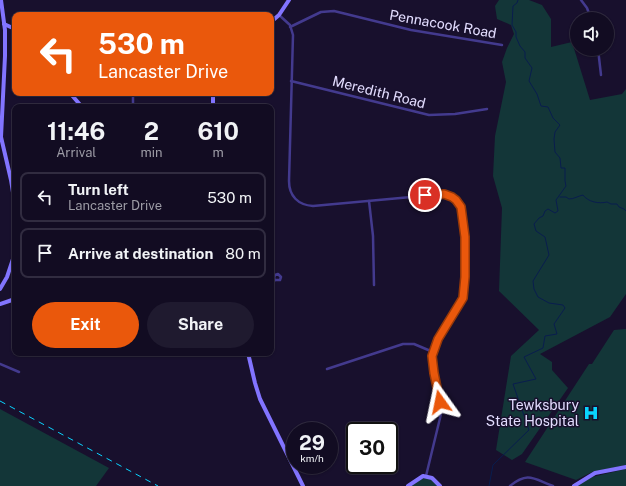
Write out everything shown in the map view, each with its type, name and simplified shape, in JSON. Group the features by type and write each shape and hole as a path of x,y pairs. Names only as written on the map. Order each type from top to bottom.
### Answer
{"street":[{"path":"1,0 4,24 5,56 1,137 12,180"},
{"path":"274,19 279,15 289,0"},
{"path":"581,0 588,12"},
{"name":"Pennacook Road","path":"290,27 321,12 334,11 411,30 502,45"},
{"path":"279,15 290,27 293,35 289,186 292,195 299,203 313,206 444,194 455,198 461,207 466,251 464,293 461,302 438,339 433,352 432,365 439,393 442,414 426,476"},
{"path":"4,24 12,27"},
{"path":"599,56 601,75"},
{"name":"Meredith Road","path":"291,80 429,115 455,114 487,109"},
{"path":"73,96 79,104"},
{"path":"369,201 373,236 374,285"},
{"path":"0,289 7,277 12,262"},
{"path":"0,304 12,300"},
{"path":"327,369 403,344 418,346 433,352"},
{"path":"249,356 254,383 260,399 302,486"},
{"path":"0,364 19,372"},
{"path":"574,486 595,473 626,467"},
{"path":"408,486 420,477 426,476 432,478 440,486"},
{"path":"510,486 519,479 525,477 553,486"}],"green space":[{"path":"499,0 529,0 542,5 551,19 551,47 570,42 570,56 576,56 590,100 622,94 626,89 626,294 610,317 540,354 552,362 552,370 568,388 522,454 512,460 496,450 511,356 539,330 499,291 502,208 493,176 495,136 506,82 502,62 514,34 511,25 497,19 495,6"},
{"name":"Tewksbury State Hospital","path":"626,329 626,465 592,472 576,480 525,462 589,364 592,364 614,330"},
{"path":"0,409 109,468 96,486 0,486"},
{"path":"626,469 626,486 577,486 592,477"},
{"path":"425,478 432,480 438,486 411,486 421,479"}],"waterway":[{"path":"489,486 493,465 529,430 513,384 536,379 524,357 543,348 545,336 557,334 554,324 565,308 563,305 549,303 538,297 534,289 533,281 549,255 545,237 536,231 534,224 548,209 555,213 558,211 556,200 566,186 565,168 561,168 560,158 555,152 555,132 560,125 553,118 548,107 541,106 537,94 529,81 532,68 525,58 525,52 520,46 516,37 516,32 512,25 513,6 518,0"},
{"path":"560,197 571,199 583,195 594,202 617,204 626,211"}],"railway":[{"path":"0,401 158,486"}],"place":[{"name":"Tewksbury State Hospital","path":"591,413"}],"route":[{"path":"425,195 444,194 459,202 462,211 465,237 466,251 463,298 438,339 432,356 432,365 440,402"}]}
